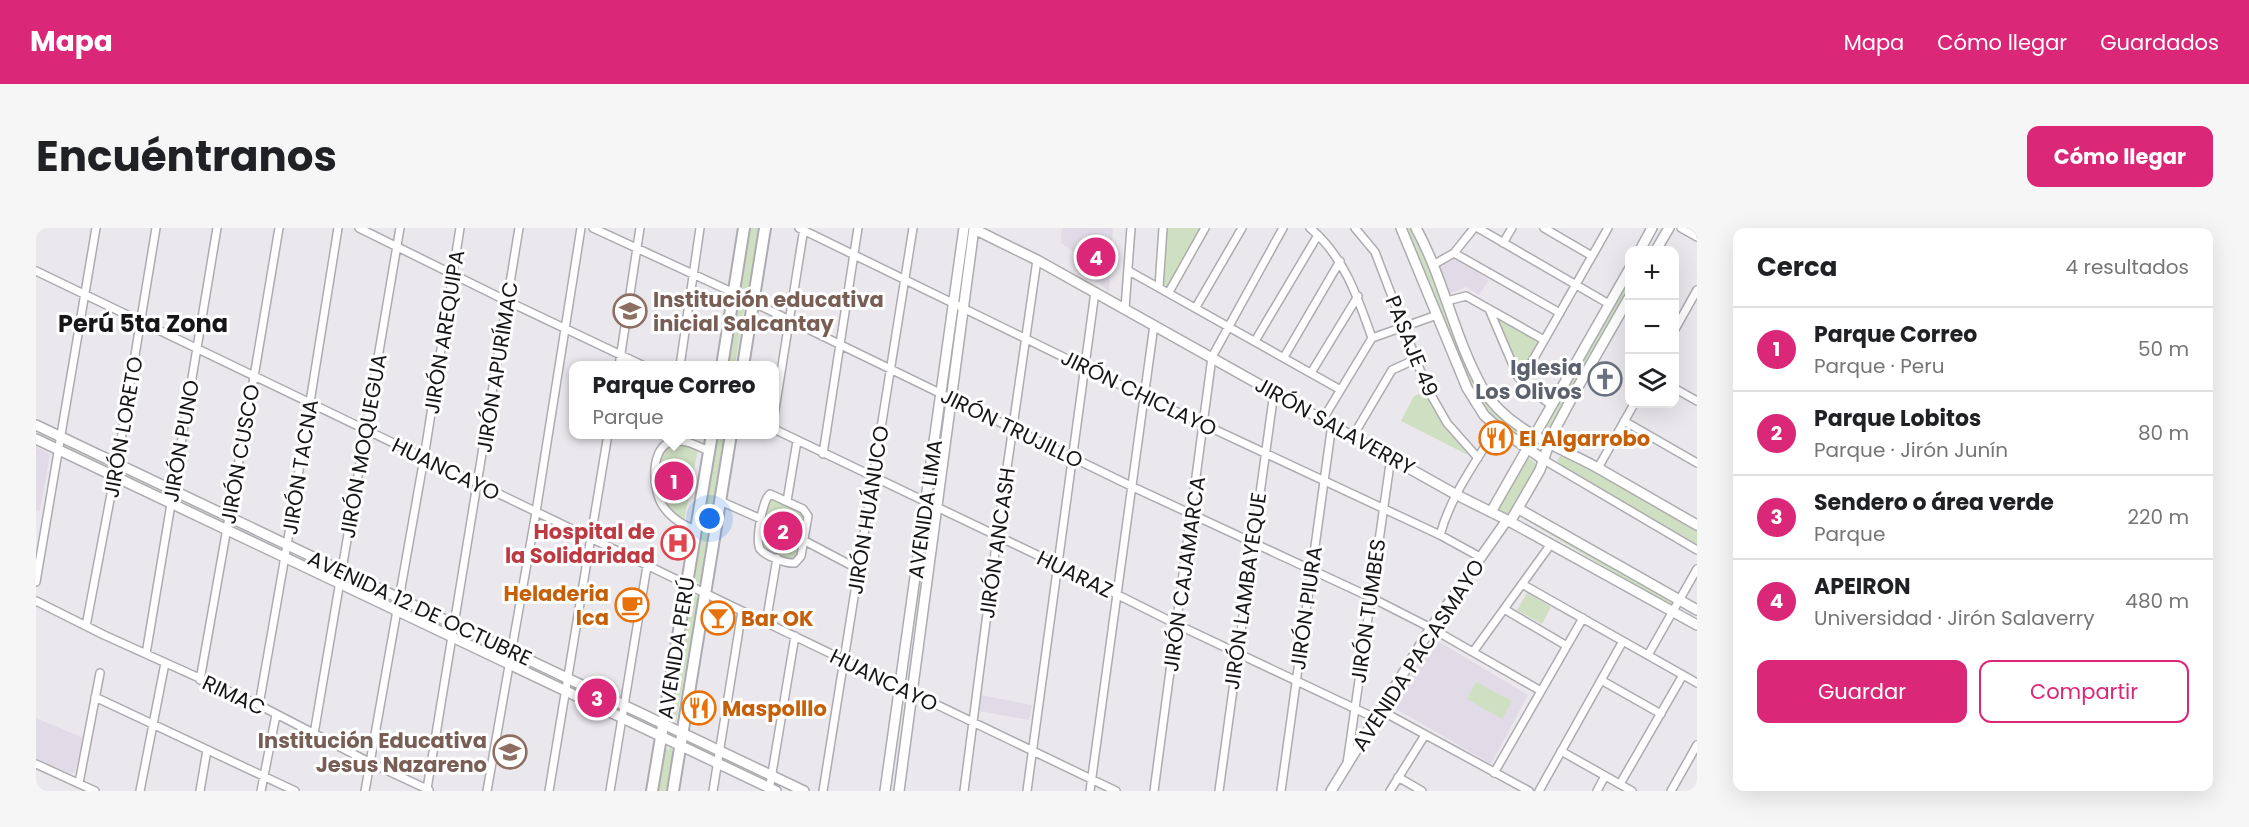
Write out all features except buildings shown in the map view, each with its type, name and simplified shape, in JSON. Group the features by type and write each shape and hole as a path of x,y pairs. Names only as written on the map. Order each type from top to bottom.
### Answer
{"main road":[{"path":"723,361 744,228"},
{"path":"744,361 765,228"},
{"name":"JIRÓN SALAVERRY","path":"971,228 1037,260 1125,308 1455,495 1509,521 1697,625"},
{"name":"AVENIDA LIMA","path":"885,791 954,304 971,228"},
{"name":"AVENIDA LIMA","path":"899,791 964,308 971,228"},
{"path":"1401,228 1467,388 1484,415 1497,427 1544,460"},
{"path":"1416,228 1483,390 1495,406 1534,435 1598,468 1697,525"},
{"path":"1642,246 1653,228"},
{"path":"1658,246 1669,228"},
{"path":"1491,512 1625,275"},
{"name":"AVENIDA PACASMAYO","path":"1331,791 1431,628 1480,557 1519,509 1540,470 1549,443 1575,392 1627,300"},
{"name":"AVENIDA 12 DE OCTUBRE","path":"36,425 804,791"},
{"name":"AVENIDA 12 DE OCTUBRE","path":"36,439 771,790"},
{"name":"AVENIDA PERÚ","path":"652,791 711,439"},
{"name":"AVENIDA PERÚ","path":"673,791 730,439"},
{"path":"1519,509 1697,610"}],"street":[{"path":"36,582 96,228"},
{"name":"JIRÓN LORETO","path":"86,626 142,322 156,228"},
{"name":"JIRÓN PUNO","path":"146,654 217,228"},
{"name":"JIRÓN CUSCO","path":"200,680 279,228"},
{"name":"JIRÓN TACNA","path":"259,705 338,228"},
{"path":"359,228 634,361"},
{"name":"JIRÓN MOQUEGUA","path":"314,734 340,570 367,430 400,228"},
{"name":"JIRÓN AREQUIPA","path":"364,791 424,458 460,228"},
{"name":"JIRÓN APURÍMAC","path":"429,790 519,228"},
{"path":"487,791 536,512 581,228"},
{"name":"JIRÓN TRUJILLO","path":"593,228 693,274 1133,488 1370,597 1431,628 1541,691"},
{"path":"620,361 640,228"},
{"path":"681,361 700,228"},
{"path":"823,454 858,228"},
{"name":"JIRÓN HUÁNUCO","path":"823,791 913,228"},
{"path":"1125,308 1131,228"},
{"path":"1159,287 1163,228"},
{"path":"1169,292 1205,228"},
{"path":"1196,307 1242,228"},
{"path":"1212,357 1283,228"},
{"path":"1310,228 1340,261 1358,296 1372,338"},
{"name":"PASAJE 49","path":"1355,228 1375,252 1404,327 1414,360 1427,388 1447,423 1478,458"},
{"path":"1433,265 1455,253 1474,228"},
{"path":"1478,228 1609,304"},
{"path":"1503,243 1512,228"},
{"path":"1544,228 1592,256"},
{"path":"1521,381 1608,228"},
{"path":"1681,228 1697,237"},
{"path":"779,384 802,229"},
{"name":"JIRÓN CHICLAYO","path":"802,229 1143,396 1440,535 1480,557"},
{"path":"1255,340 1318,235"},
{"path":"1455,253 1560,313"},
{"name":"JIRÓN ANCASH","path":"964,791 997,537 1037,260"},
{"path":"1284,357 1340,261"},
{"name":"HUANCAYO","path":"36,271 1116,791"},
{"path":"1129,271 1339,389"},
{"path":"1679,322 1697,290"},
{"path":"1027,791 1095,292"},
{"path":"1311,373 1358,296"},
{"path":"1447,301 1466,296 1544,340"},
{"path":"1489,309 1514,370 1521,381 1551,405"},
{"path":"1323,419 1339,389 1372,338 1437,315"},
{"path":"1090,791 1154,325"},
{"name":"JIRÓN CAJAMARCA","path":"1154,791 1212,357"},
{"path":"1353,436 1392,370 1414,360"},
{"path":"1679,391 1697,401"},
{"name":"JIRÓN LAMBAYEQUE","path":"1218,791 1274,392"},
{"path":"1598,468 1632,408"},
{"path":"1624,421 1697,463"},
{"name":"JIRÓN PIURA","path":"1281,791 1332,424"},
{"path":"1440,535 1447,511 1455,495 1497,427"},
{"name":"HUARAZ","path":"779,432 1354,708 1378,714 1425,735 1529,791"},
{"path":"549,791 607,439"},
{"path":"696,530 679,522 663,506 656,490 656,464 663,447 673,441 686,442 709,451"},
{"path":"787,501 797,441"},
{"name":"JIRÓN TUMBES","path":"1347,765 1391,458"},
{"path":"1544,460 1697,550"},
{"path":"772,494 787,501 807,513 808,522 801,556 796,563 789,564 764,552 759,547 758,539 764,500 767,495 772,494"},
{"path":"720,501 761,519"},
{"path":"804,541 858,569"},
{"path":"1473,652 1551,544"},
{"path":"766,623 777,558"},
{"path":"610,791 647,566"},
{"path":"1648,655 1697,569"},
{"path":"1522,584 1697,683"},
{"name":"RIMAC","path":"36,601 200,680 259,705 429,790"},
{"path":"1504,609 1567,646"},
{"path":"713,791 742,611"},
{"path":"1494,773 1583,618"},
{"path":"771,790 771,775 795,636"},
{"path":"1539,791 1623,641"},
{"path":"140,791 165,663"},
{"path":"79,783 100,673"},
{"path":"1612,791 1683,675"},
{"path":"1601,680 1661,714"},
{"path":"95,697 295,791"},
{"path":"261,791 276,715"},
{"path":"1390,791 1425,735"},
{"path":"1671,791 1697,745"},
{"path":"200,791 207,750"},
{"path":"1561,751 1632,791"},
{"path":"36,764 95,791"},
{"path":"1597,791 1605,776"},
{"path":"1398,777 1422,791"}],"shaded area":[{"path":"1062,228 1113,228 1109,292 1097,281 1099,270 1061,243"},
{"path":"1455,257 1489,280 1479,295 1466,287 1450,294 1438,265"},
{"path":"36,447 50,454 40,511 36,510"},
{"path":"1433,638 1528,695 1491,764 1391,706"},
{"path":"980,695 1032,705 1029,720 978,711"},
{"path":"36,718 83,738 75,772 71,774 36,759"}],"green space":[{"path":"750,228 759,228 748,293 743,294 739,291"},
{"path":"1166,228 1203,228 1168,289 1163,287"},
{"path":"1405,228 1412,228 1418,240 1473,376 1528,435 1525,443 1494,416 1468,384"},
{"path":"1625,285 1625,298 1552,427 1544,427"},
{"path":"742,305 744,311 736,361 728,361 737,309"},
{"path":"1499,317 1540,340 1522,373 1519,372 1497,321"},
{"path":"1425,392 1445,426 1468,455 1401,421 1414,396"},
{"path":"715,439 723,439 700,582 695,584 692,580"},
{"path":"684,443 698,449 684,522 663,504 656,489 663,451 670,445"},
{"path":"1564,454 1697,530 1697,544 1561,466 1557,460"},
{"path":"1526,456 1540,467 1513,515 1504,514 1497,506"},
{"path":"771,497 801,513 804,517 796,558 793,561 765,548 762,544"},
{"path":"1526,515 1673,601 1671,606 1524,519"},
{"path":"695,593 698,599 676,722 671,723 668,719 690,597"},
{"path":"1527,593 1551,607 1542,624 1517,610"},
{"path":"573,682 622,706 621,713 571,690"},
{"path":"1476,682 1512,701 1502,719 1467,699"},
{"path":"671,747 673,753 666,791 658,791 665,751"}],"place":[{"name":"APEIRON","path":"1096,257"},
{"name":"Institución educativa inicial Salcantay","path":"630,311"},
{"name":"Iglesia Los Olivos","path":"1605,379"},
{"name":"El Algarrobo","path":"1496,438"},
{"name":"Parque Correo","path":"674,481"},
{"name":"Parque Lobitos","path":"783,531"},
{"name":"Hospital de la Solidaridad","path":"678,543"},
{"name":"Heladeria Ica","path":"632,605"},
{"name":"Bar OK","path":"718,618"},
{"name":"Sendero o área verde","path":"597,698"},
{"name":"Maspolllo","path":"699,708"},
{"name":"Institución Educativa Jesus Nazareno","path":"510,752"}],"district":[{"name":"Perú 5ta Zona","path":"143,323"}]}
